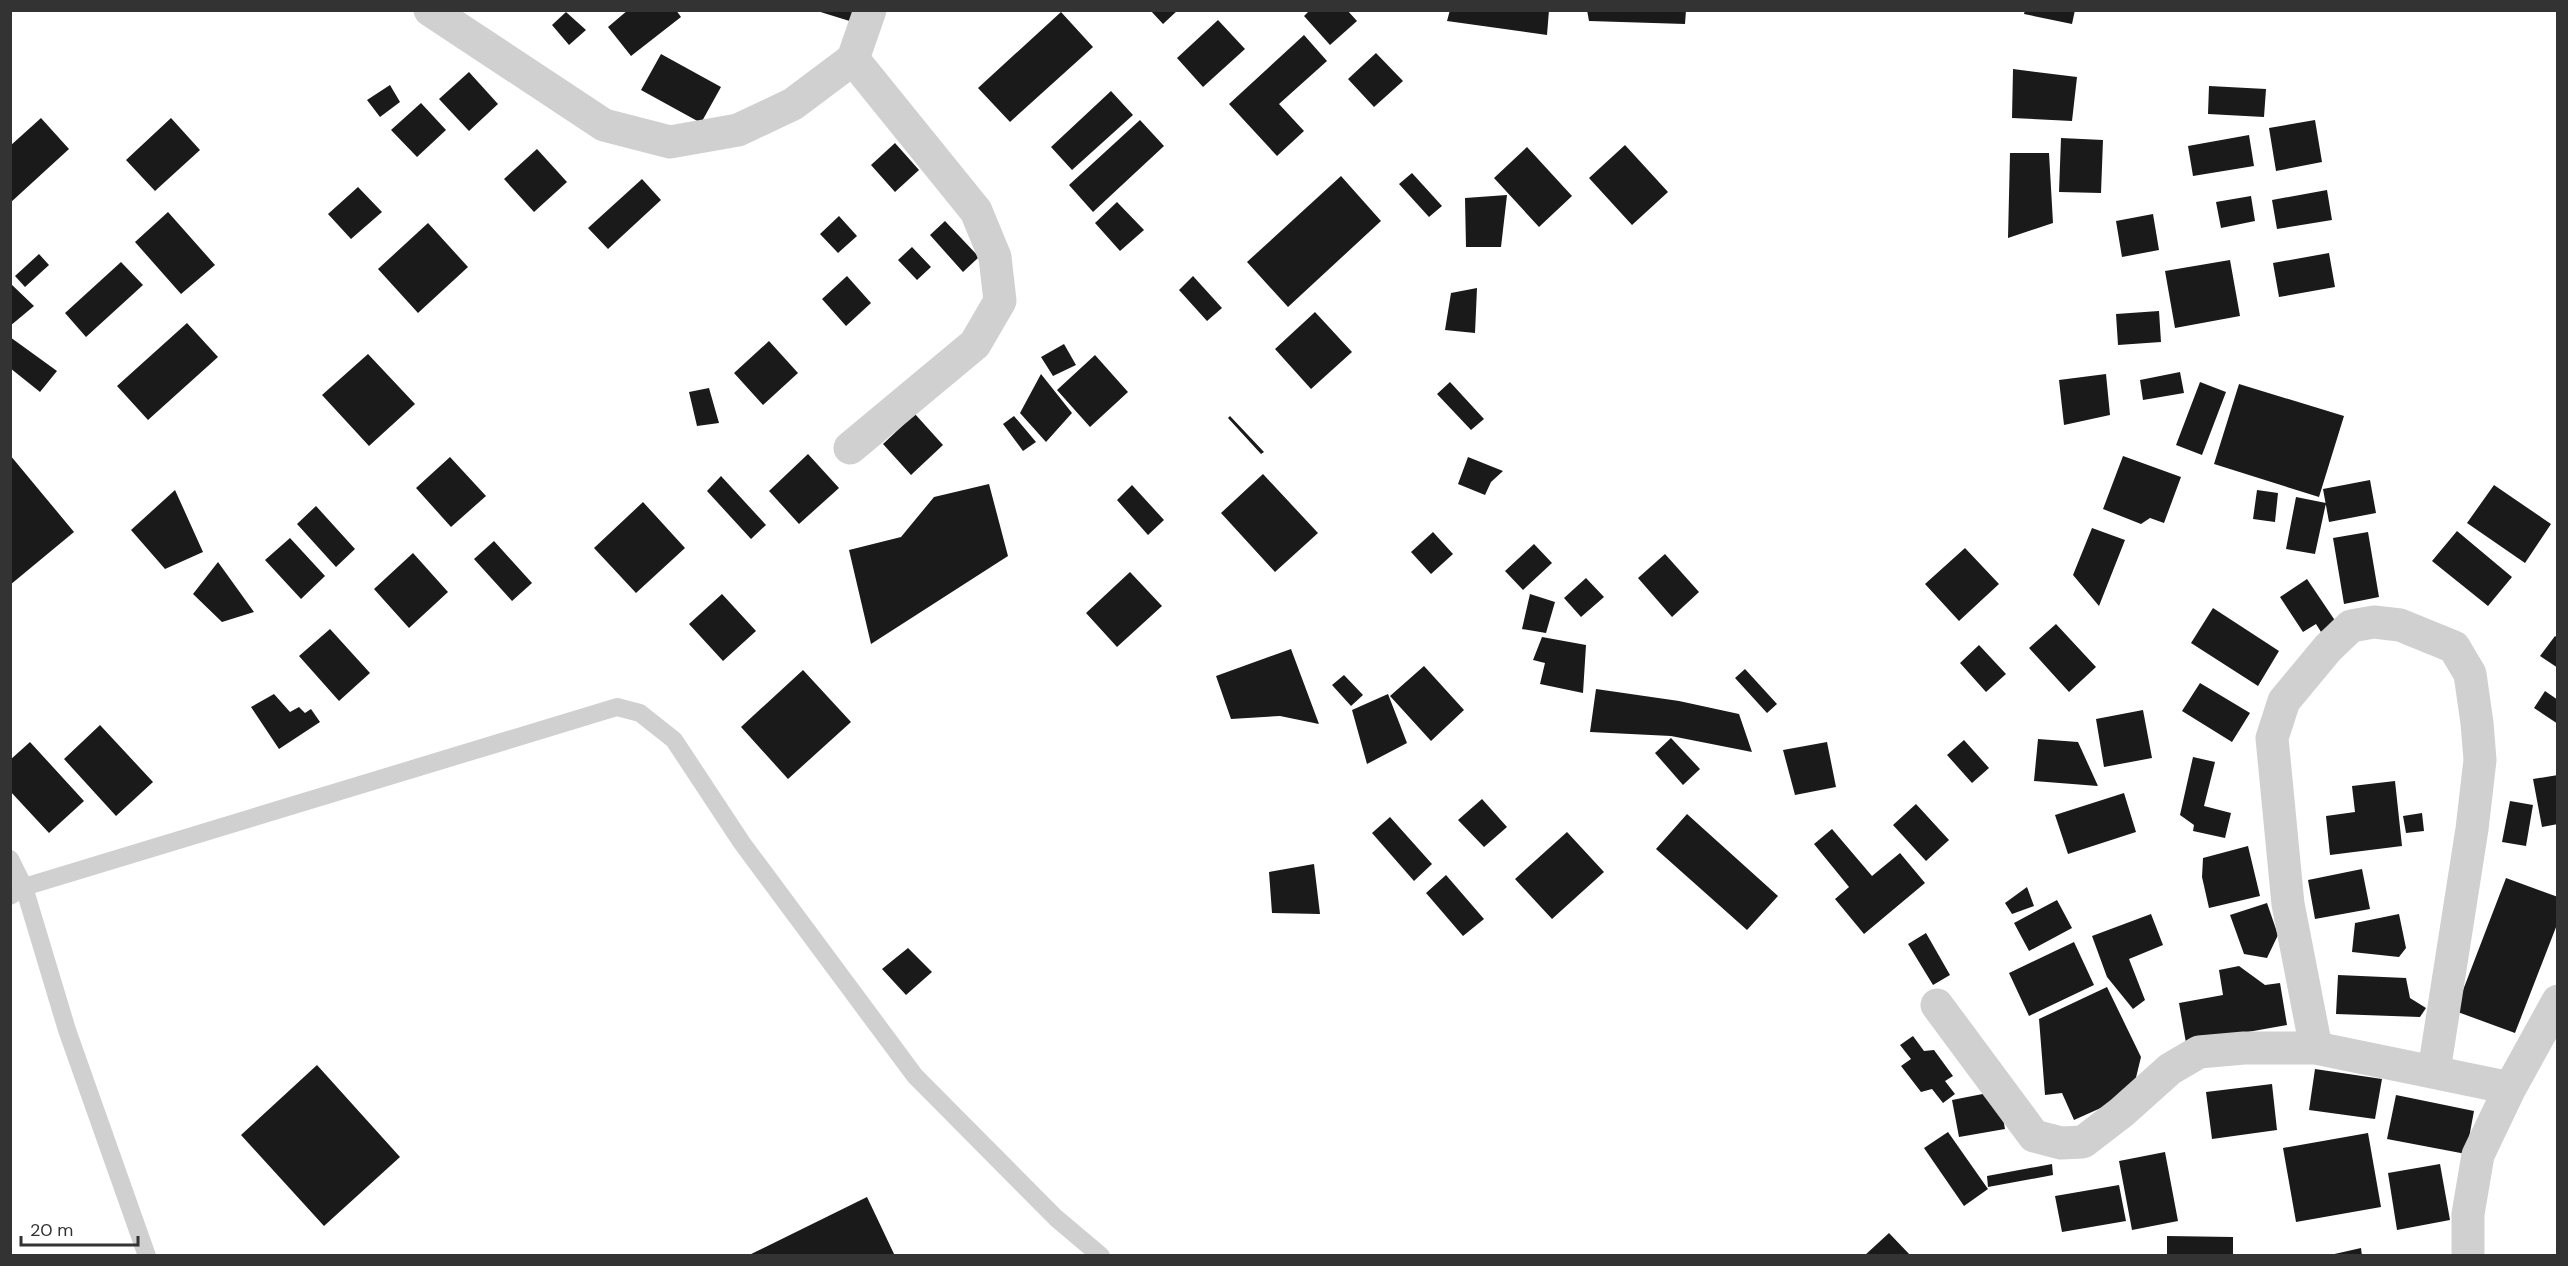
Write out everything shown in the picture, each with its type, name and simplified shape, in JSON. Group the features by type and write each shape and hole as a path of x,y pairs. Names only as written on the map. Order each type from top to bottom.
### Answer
{"street":[{"path":"434,12 604,125 670,142 738,130 794,104 853,59 870,10"},
{"path":"850,448 975,344 1000,301 995,257 976,211 853,59"},
{"path":"2316,1048 2288,904 2272,738 2284,701 2328,648 2351,626 2374,622 2400,625 2454,647 2470,674 2480,760 2472,829 2434,1071"},
{"path":"2468,1256 2468,1214 2478,1155 2510,1088 2558,1001"},
{"path":"1937,1005 2034,1136 2061,1143 2083,1142 2122,1112 2170,1069 2199,1052 2244,1048 2316,1048 2510,1088"}],"lane":[{"path":"17,891 617,707 640,713 674,740 742,843 915,1076 1056,1218 1101,1256"},
{"path":"10,859 17,891 147,1256"}],"building":[{"path":"628,10 676,10 681,17 631,56 608,27"},
{"path":"814,10 860,10 856,23"},
{"path":"1150,10 1178,10 1163,24"},
{"path":"1310,10 1347,10 1357,21 1330,45 1304,16"},
{"path":"1450,10 1549,10 1547,35 1447,21"},
{"path":"1587,10 1686,10 1685,24 1589,21"},
{"path":"2025,10 2075,10 2072,24 2024,14"},
{"path":"566,12 586,30 569,45 552,25"},
{"path":"1061,12 1093,47 1010,122 978,88"},
{"path":"1218,20 1245,49 1203,87 1177,58"},
{"path":"1304,35 1327,61 1279,104 1304,131 1277,156 1229,104"},
{"path":"1376,53 1403,81 1374,107 1348,79"},
{"path":"661,54 721,87 701,123 641,90"},
{"path":"2013,69 2077,77 2072,121 2012,118"},
{"path":"469,72 498,104 469,131 439,99"},
{"path":"390,85 400,102 380,117 367,100"},
{"path":"2209,86 2266,89 2264,117 2208,114"},
{"path":"1111,91 1133,115 1072,170 1051,147"},
{"path":"421,103 446,130 417,157 391,130"},
{"path":"41,118 69,149 10,203 10,146"},
{"path":"171,118 200,150 155,191 126,160"},
{"path":"1140,120 1164,146 1093,212 1069,185"},
{"path":"2315,120 2322,162 2276,171 2269,128"},
{"path":"2249,135 2254,166 2193,176 2188,146"},
{"path":"2061,138 2103,140 2101,193 2059,192"},
{"path":"895,143 919,170 895,192 871,165"},
{"path":"1625,145 1668,192 1632,225 1589,178"},
{"path":"1527,147 1572,196 1539,227 1494,178"},
{"path":"537,149 567,182 534,212 504,179"},
{"path":"2010,153 2049,153 2053,223 2008,238"},
{"path":"1412,173 1442,206 1429,217 1399,184"},
{"path":"1341,176 1381,221 1288,307 1247,262"},
{"path":"642,179 661,200 608,249 588,228"},
{"path":"358,187 382,212 351,239 328,214"},
{"path":"2327,190 2332,220 2277,229 2272,200"},
{"path":"1507,195 1501,247 1466,247 1465,198"},
{"path":"2251,196 2255,221 2221,228 2216,202"},
{"path":"1117,202 1144,230 1120,251 1095,223"},
{"path":"168,212 215,265 181,294 135,242"},
{"path":"2153,214 2159,250 2122,257 2116,221"},
{"path":"839,216 857,236 838,253 820,234"},
{"path":"945,221 979,257 963,272 930,235"},
{"path":"428,223 468,267 418,313 378,269"},
{"path":"912,247 931,267 917,280 898,260"},
{"path":"2329,253 2335,287 2279,297 2273,263"},
{"path":"39,254 49,265 25,287 15,276"},
{"path":"2230,260 2240,316 2175,328 2165,271"},
{"path":"121,262 143,285 86,337 65,313"},
{"path":"847,276 871,303 846,326 822,299"},
{"path":"1193,276 1222,308 1207,321 1179,290"},
{"path":"10,283 34,306 10,326"},
{"path":"1477,288 1475,333 1445,330 1451,293"},
{"path":"2159,311 2161,342 2118,345 2116,314"},
{"path":"1315,312 1352,352 1311,389 1275,349"},
{"path":"187,323 218,357 148,420 117,386"},
{"path":"10,337 57,371 40,392 10,368"},
{"path":"769,341 798,373 763,405 734,373"},
{"path":"1064,344 1076,365 1053,376 1041,357"},
{"path":"368,354 415,404 369,446 322,395"},
{"path":"1095,355 1128,392 1090,427 1057,390"},
{"path":"2180,372 2184,393 2143,400 2140,380"},
{"path":"1041,374 1072,413 1046,442 1020,413"},
{"path":"2106,374 2110,415 2064,425 2059,380"},
{"path":"1450,382 1484,419 1471,430 1437,394"},
{"path":"2200,382 2226,392 2202,455 2176,445"},
{"path":"2239,384 2344,416 2319,497 2214,464"},
{"path":"709,388 719,423 697,426 689,392"},
{"path":"915,414 943,445 911,475 883,444"},
{"path":"1014,416 1036,442 1023,451 1003,424"},
{"path":"1230,416 1264,452 1261,454 1228,418"},
{"path":"808,454 839,488 799,524 769,491"},
{"path":"10,455 74,532 10,585"},
{"path":"2123,456 2181,477 2164,523 2150,518 2141,524 2103,509"},
{"path":"450,457 486,496 451,527 416,488"},
{"path":"1468,457 1503,471 1491,482 1485,495 1458,484"},
{"path":"1263,474 1318,533 1275,572 1221,513"},
{"path":"721,476 766,525 751,539 707,491"},
{"path":"2370,480 2376,513 2329,522 2323,489"},
{"path":"989,484 1008,556 871,644 849,550 901,537 934,497"},
{"path":"1132,485 1164,520 1148,535 1117,500"},
{"path":"2494,485 2551,524 2525,563 2467,523"},
{"path":"175,490 203,552 165,569 131,530"},
{"path":"2257,490 2278,493 2275,522 2253,519"},
{"path":"2296,497 2326,503 2315,554 2286,549"},
{"path":"643,502 685,548 636,593 594,548"},
{"path":"316,506 355,549 336,567 297,524"},
{"path":"2092,528 2125,540 2099,606 2073,575"},
{"path":"2457,531 2512,577 2488,606 2432,561"},
{"path":"1433,532 1453,554 1431,574 1411,552"},
{"path":"2368,532 2379,597 2344,604 2333,538"},
{"path":"290,538 325,576 301,599 265,560"},
{"path":"494,541 532,583 512,601 474,559"},
{"path":"1534,544 1552,563 1523,590 1505,571"},
{"path":"1965,548 1999,584 1959,621 1925,584"},
{"path":"413,553 448,592 409,628 374,589"},
{"path":"1665,554 1699,592 1672,617 1638,578"},
{"path":"218,562 254,612 222,622 193,594"},
{"path":"1130,572 1162,606 1117,647 1086,613"},
{"path":"1586,578 1604,597 1581,617 1564,598"},
{"path":"2307,579 2336,622 2321,632 2316,624 2303,632 2280,597"},
{"path":"722,594 756,631 723,661 689,624"},
{"path":"1530,594 1555,602 1546,633 1522,629"},
{"path":"2213,608 2279,651 2258,686 2191,643"},
{"path":"2056,624 2096,667 2069,692 2029,648"},
{"path":"330,629 370,673 339,701 299,656"},
{"path":"2555,636 2558,638 2558,668 2540,656"},
{"path":"1542,637 1586,645 1583,693 1540,684 1545,663 1533,660"},
{"path":"1979,645 2006,674 1986,692 1960,663"},
{"path":"1291,649 1319,724 1280,716 1231,719 1216,676"},
{"path":"1424,666 1464,710 1431,741 1390,696"},
{"path":"1745,669 1777,704 1767,713 1735,678"},
{"path":"803,670 851,722 788,779 741,727"},
{"path":"1344,675 1363,695 1351,706 1332,685"},
{"path":"2200,683 2250,713 2232,742 2182,711"},
{"path":"1596,689 1679,701 1739,714 1752,752 1671,736 1590,732"},
{"path":"2545,691 2558,700 2558,724 2534,708"},
{"path":"274,694 290,712 299,707 305,713 311,709 320,722 279,749 251,707"},
{"path":"1388,694 1407,743 1367,764 1352,710"},
{"path":"2143,710 2152,758 2104,767 2096,719"},
{"path":"100,725 153,782 116,816 64,759"},
{"path":"1671,738 1700,769 1683,785 1655,753"},
{"path":"2038,739 2078,742 2098,786 2034,781"},
{"path":"1964,740 1989,768 1972,783 1947,755"},
{"path":"30,742 84,801 49,833 10,791 10,760"},
{"path":"1827,742 1836,787 1795,795 1783,750"},
{"path":"2193,757 2215,762 2204,806 2231,813 2225,838 2193,831 2194,825 2180,815"},
{"path":"2558,775 2558,824 2542,827 2533,779"},
{"path":"2395,781 2402,846 2330,855 2326,816 2355,812 2352,786"},
{"path":"2124,793 2136,832 2068,854 2055,815"},
{"path":"1482,799 1507,827 1484,847 1458,820"},
{"path":"2510,801 2533,805 2526,846 2502,842"},
{"path":"1916,804 1949,840 1926,861 1893,825"},
{"path":"2422,813 2424,831 2406,833 2403,816"},
{"path":"1687,814 1778,896 1747,930 1656,849"},
{"path":"1390,817 1432,864 1414,881 1372,833"},
{"path":"1832,829 1872,876 1900,853 1925,883 1864,934 1835,899 1849,887 1814,844"},
{"path":"1567,832 1604,872 1552,919 1515,879"},
{"path":"2248,846 2260,896 2209,908 2202,877 2203,858"},
{"path":"1314,864 1320,914 1272,913 1269,872"},
{"path":"2362,869 2370,909 2315,919 2308,880"},
{"path":"1446,875 1484,919 1463,936 1426,893"},
{"path":"2506,878 2558,897 2558,922 2515,1033 2455,1011"},
{"path":"2027,887 2034,906 2012,914 2005,903"},
{"path":"2057,900 2072,928 2029,951 2014,923"},
{"path":"2267,903 2278,935 2267,958 2244,954 2230,915"},
{"path":"2151,914 2163,945 2129,959 2145,1000 2133,1009 2107,977 2092,936"},
{"path":"2399,914 2406,948 2399,957 2352,952 2355,923"},
{"path":"1926,933 1950,975 1933,985 1908,944"},
{"path":"2074,942 2094,985 2029,1016 2009,973"},
{"path":"908,948 932,972 906,995 882,969"},
{"path":"2239,966 2265,985 2280,983 2287,1025 2186,1043 2179,1003 2223,995 2219,970"},
{"path":"2338,975 2406,978 2410,998 2426,1008 2420,1017 2336,1014"},
{"path":"2107,987 2141,1057 2132,1094 2074,1120 2062,1093 2045,1095 2039,1019"},
{"path":"1913,1036 1924,1051 1934,1050 1953,1076 1945,1081 1955,1094 1943,1103 1932,1089 1921,1092 1901,1066 1911,1059 1900,1045"},
{"path":"317,1065 400,1157 324,1226 241,1135"},
{"path":"2315,1069 2382,1079 2375,1119 2309,1110"},
{"path":"2272,1084 2277,1130 2212,1139 2206,1092"},
{"path":"1998,1091 2005,1129 1959,1137 1952,1100"},
{"path":"2396,1095 2474,1111 2466,1154 2387,1139"},
{"path":"1948,1132 1988,1189 1964,1206 1924,1148"},
{"path":"2368,1133 2381,1207 2296,1222 2283,1148"},
{"path":"2165,1152 2178,1221 2132,1230 2119,1161"},
{"path":"2052,1164 2053,1175 1988,1187 1987,1176"},
{"path":"2440,1164 2450,1220 2397,1230 2388,1173"},
{"path":"2119,1185 2126,1221 2062,1232 2055,1196"},
{"path":"867,1197 895,1256 747,1256"},
{"path":"1889,1233 1911,1256 1864,1256"},
{"path":"2167,1236 2233,1237 2233,1256 2167,1256"},
{"path":"2361,1248 2362,1256 2330,1256 2330,1255"}]}
